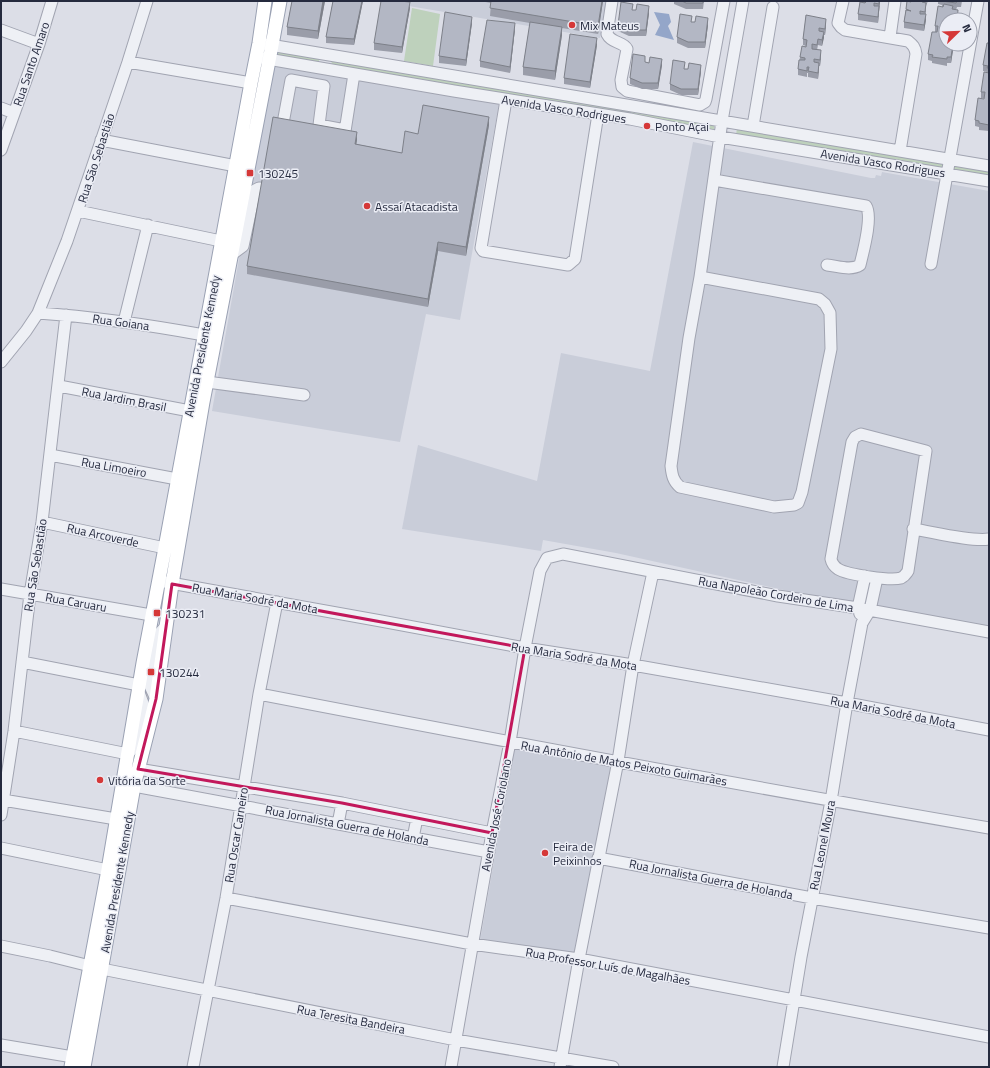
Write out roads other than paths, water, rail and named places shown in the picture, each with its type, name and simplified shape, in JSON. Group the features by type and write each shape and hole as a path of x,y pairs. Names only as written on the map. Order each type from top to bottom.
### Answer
{"main road":[{"name":"Avenida Presidente Kennedy","path":"84,1067 108,870 116,819 151,614 165,548 221,241 259,44 265,1"},
{"name":"Avenida Presidente Kennedy","path":"72,1062 96,968 134,786 156,698 172,584 207,382 270,60 280,1"}],"street":[{"name":"Rua Santo Amaro","path":"1,150 39,44 52,1"},
{"name":"Rua São Sebastião","path":"1,362 26,331 38,313 78,211 147,1"},
{"path":"612,1 608,34 611,40 624,44 628,49 621,80 622,88 627,91 700,105 705,102 724,1"},
{"path":"700,277 819,299 825,304 830,313 831,349 802,492 798,503 794,505 774,507 680,487 676,484 673,477 672,466 689,338 700,277 722,121 743,1"},
{"path":"842,1 838,20 841,27 846,30 908,41 913,44 915,48 916,54 900,150"},
{"path":"890,37 895,1"},
{"path":"931,264 978,1"},
{"path":"753,126 773,8"},
{"path":"1,30 39,44"},
{"name":"Avenida Vasco Rodrigues","path":"259,44 328,54 989,166"},
{"path":"325,70 328,54"},
{"name":"Avenida Vasco Rodrigues","path":"256,57 325,70 598,114 720,137 989,181"},
{"path":"128,62 251,82"},
{"path":"341,154 354,74"},
{"path":"280,142 291,80 324,86 319,125 345,130"},
{"path":"647,94 650,108"},
{"path":"506,100 481,248 483,251 495,254 568,265 575,259 598,114"},
{"path":"668,112 676,100"},
{"path":"1,108 14,113"},
{"path":"101,140 236,166"},
{"path":"714,180 866,206 868,209 869,218 860,265 855,268 827,265"},
{"path":"231,255 243,246 256,190 259,188 272,189"},
{"path":"78,211 221,241"},
{"path":"124,322 148,225"},
{"name":"Rua Goiana","path":"38,313 124,322 204,335"},
{"name":"Rua São Sebastião","path":"1,815 14,731 30,594 42,522 66,315"},
{"path":"207,382 304,395"},
{"name":"Rua Jardim Brasil","path":"58,386 190,411"},
{"path":"861,434 926,451 913,529 908,571 904,577 896,579 865,576 839,570 831,560 852,442 858,435 861,434"},
{"name":"Rua Limoeiro","path":"50,455 177,479"},
{"name":"Rua Arcoverde","path":"42,522 165,548"},
{"path":"913,529 982,540 989,538"},
{"name":"Rua Napoleão Cordeiro de Lima","path":"563,554 778,596 864,609 989,632"},
{"name":"Avenida José Coriolano","path":"451,1067 492,833 510,742 525,648 540,572 547,558 563,554"},
{"path":"560,1063 598,858 618,762 633,665 653,572"},
{"path":"864,609 865,576"},
{"path":"864,609 877,578"},
{"name":"Rua Maria Sodré da Mota","path":"158,581 525,648 633,665 847,703 989,730"},
{"name":"Rua Caruaru","path":"1,589 151,614"},
{"name":"Rua Oscar Carneiro","path":"193,1067 226,898 259,694 277,602"},
{"name":"Rua Leonel Moura","path":"783,1067 864,609"},
{"path":"22,662 139,688"},
{"name":"Rua Antônio de Matos Peixoto Guimarães","path":"259,694 618,762 989,828"},
{"path":"14,731 128,754"},
{"name":"Rua Jornalista Guerra de Holanda","path":"138,769 342,802 492,833"},
{"name":"Rua Jornalista Guerra de Holanda","path":"134,786 489,852"},
{"path":"3,800 116,819"},
{"path":"338,824 342,802"},
{"path":"413,838 417,818"},
{"path":"1,848 108,870"},
{"name":"Rua Jornalista Guerra de Holanda","path":"598,858 812,898 989,928"},
{"name":"Rua Professor Luís de Magalhães","path":"226,898 472,944 579,959 989,1037"},
{"name":"Rua Teresita Bandeira","path":"1,946 50,956 96,968 456,1040 560,1063 613,1067"},
{"path":"1,1045 72,1062"}],"water":[{"path":"654,12 669,14 671,22 668,26 674,40 655,35 660,25"}],"place":[{"name":"Mix Mateus","path":"572,25"},
{"name":"Ponto Açai","path":"647,126"},
{"name":"130245","path":"250,173"},
{"name":"Assaí Atacadista","path":"367,206"},
{"name":"130231","path":"157,613"},
{"name":"130244","path":"151,672"},
{"name":"Vitória da Sorte","path":"100,780"},
{"name":"Feira de Peixinhos","path":"545,853"}]}
